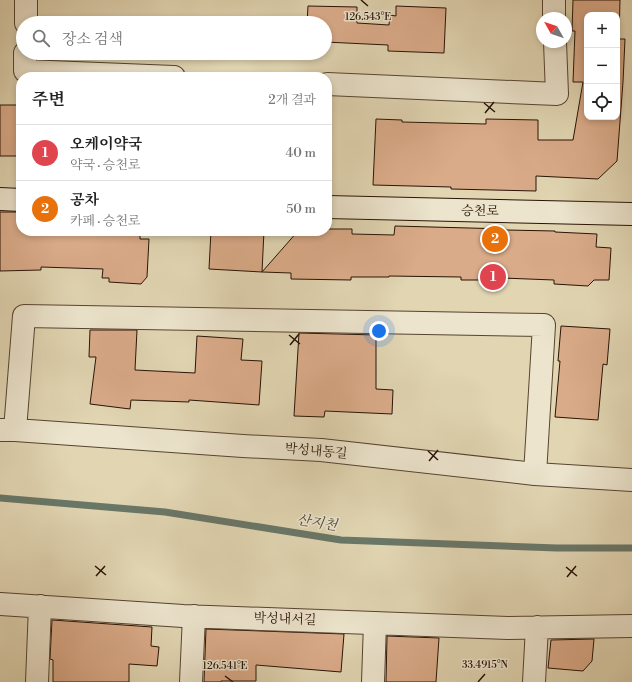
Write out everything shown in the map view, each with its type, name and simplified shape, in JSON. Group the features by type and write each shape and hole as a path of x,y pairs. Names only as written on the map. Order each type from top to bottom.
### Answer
{"street":[{"path":"26,0 26,16"},
{"path":"554,0 554,12"},
{"path":"332,84 557,94 555,48"},
{"path":"25,60 25,70 68,72"},
{"path":"0,199 16,200"},
{"name":"승천로","path":"332,207 632,214"},
{"path":"7,430 24,316 544,325 535,474"},
{"name":"박성내동길","path":"7,430 236,446 321,450 535,474 632,480"},
{"name":"박성내서길","path":"0,604 194,616 508,628 632,626"},
{"path":"38,682 40,606"},
{"path":"191,682 194,616"},
{"path":"373,682 375,623"},
{"path":"534,682 537,627"}],"building":[{"path":"573,0 620,0 620,12 584,12 584,120 620,120 620,39 625,39 623,82 617,161 598,179 536,176 536,191 373,185 376,119 402,120 402,122 486,124 486,119 538,120 538,140 573,140 583,82 573,82 575,31 572,31"},
{"path":"308,6 357,7 357,23 389,25 390,15 396,16 396,6 446,8 444,53 388,51 388,45 332,42 332,16 307,16"},
{"path":"0,105 16,105 16,156 0,156"},
{"path":"0,212 16,212 16,236 140,236 140,239 149,239 147,277 141,284 109,282 109,278 102,278 103,269 41,267 41,270 0,271"},
{"path":"395,226 506,229 597,234 596,247 611,248 609,280 594,280 588,286 554,284 554,280 502,278 500,280 461,280 461,277 389,276 351,277 351,280 291,279 291,273 262,272 294,236 332,236 332,229 352,229 352,234 394,235"},
{"path":"211,236 264,236 262,272 209,269"},
{"path":"561,326 610,329 607,365 603,364 598,420 555,417 560,361 558,361"},
{"path":"90,330 137,330 135,370 195,373 197,336 243,339 241,360 262,361 259,405 189,400 189,402 131,400 130,409 90,404 96,357 89,357"},
{"path":"299,333 376,335 376,389 393,390 392,414 325,411 324,417 294,416"},
{"path":"52,620 152,627 151,646 159,647 157,666 129,664 129,682 53,682 53,660 50,659"},
{"path":"206,629 344,634 341,672 256,665 256,681 204,682"},
{"path":"387,636 439,638 436,682 386,682"},
{"path":"594,639 592,661 583,671 548,668 551,640"}],"waterway":[{"name":"산지천","path":"0,498 165,512 341,540 557,548 632,548"}],"place":[{"name":"공차","path":"495,239"},
{"name":"오케이약국","path":"493,277"}]}
